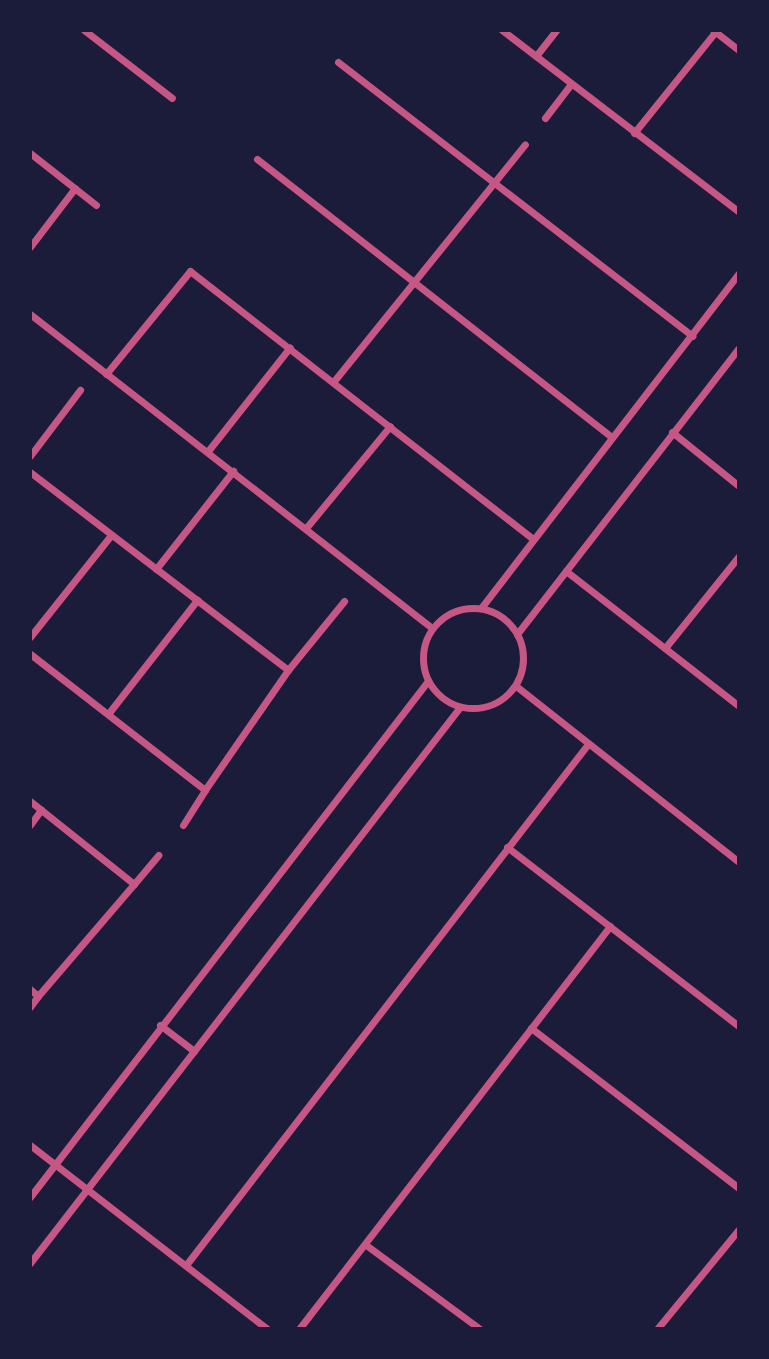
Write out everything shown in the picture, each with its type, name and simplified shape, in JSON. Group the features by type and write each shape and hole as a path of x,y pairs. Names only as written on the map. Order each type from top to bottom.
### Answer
{"street":[{"path":"84,30 173,98"},
{"path":"502,30 634,133 738,208"},
{"path":"536,56 556,30"},
{"path":"634,133 715,31 739,50"},
{"path":"338,62 692,336"},
{"path":"545,118 571,83"},
{"path":"334,381 493,181 525,145"},
{"path":"30,153 96,205"},
{"path":"257,159 612,437"},
{"path":"30,247 75,188"},
{"path":"107,374 190,271 533,539"},
{"path":"481,608 739,273"},
{"path":"30,314 432,628"},
{"path":"208,451 290,347"},
{"path":"517,634 739,348"},
{"path":"30,456 80,390"},
{"path":"306,528 390,426"},
{"path":"672,432 739,486"},
{"path":"156,569 233,471"},
{"path":"30,472 288,670"},
{"path":"30,637 111,534"},
{"path":"665,648 739,556"},
{"path":"566,571 739,706"},
{"path":"108,714 197,600"},
{"path":"183,825 288,670 344,601"},
{"path":"462,608 481,608 495,613 517,634 523,659 516,686 501,700 481,708 460,707 441,697 428,681 423,654 432,628 462,608"},
{"path":"30,653 205,790"},
{"path":"30,1197 160,1025 428,681"},
{"path":"516,686 739,862"},
{"path":"30,1263 460,707"},
{"path":"186,1265 589,744"},
{"path":"30,802 134,884"},
{"path":"30,825 41,810"},
{"path":"507,847 739,1026"},
{"path":"30,1007 158,855"},
{"path":"299,1329 610,926"},
{"path":"30,989 38,996"},
{"path":"160,1025 194,1051"},
{"path":"531,1028 739,1188"},
{"path":"30,1145 267,1329"},
{"path":"657,1329 739,1229"},
{"path":"366,1245 481,1329"}]}
